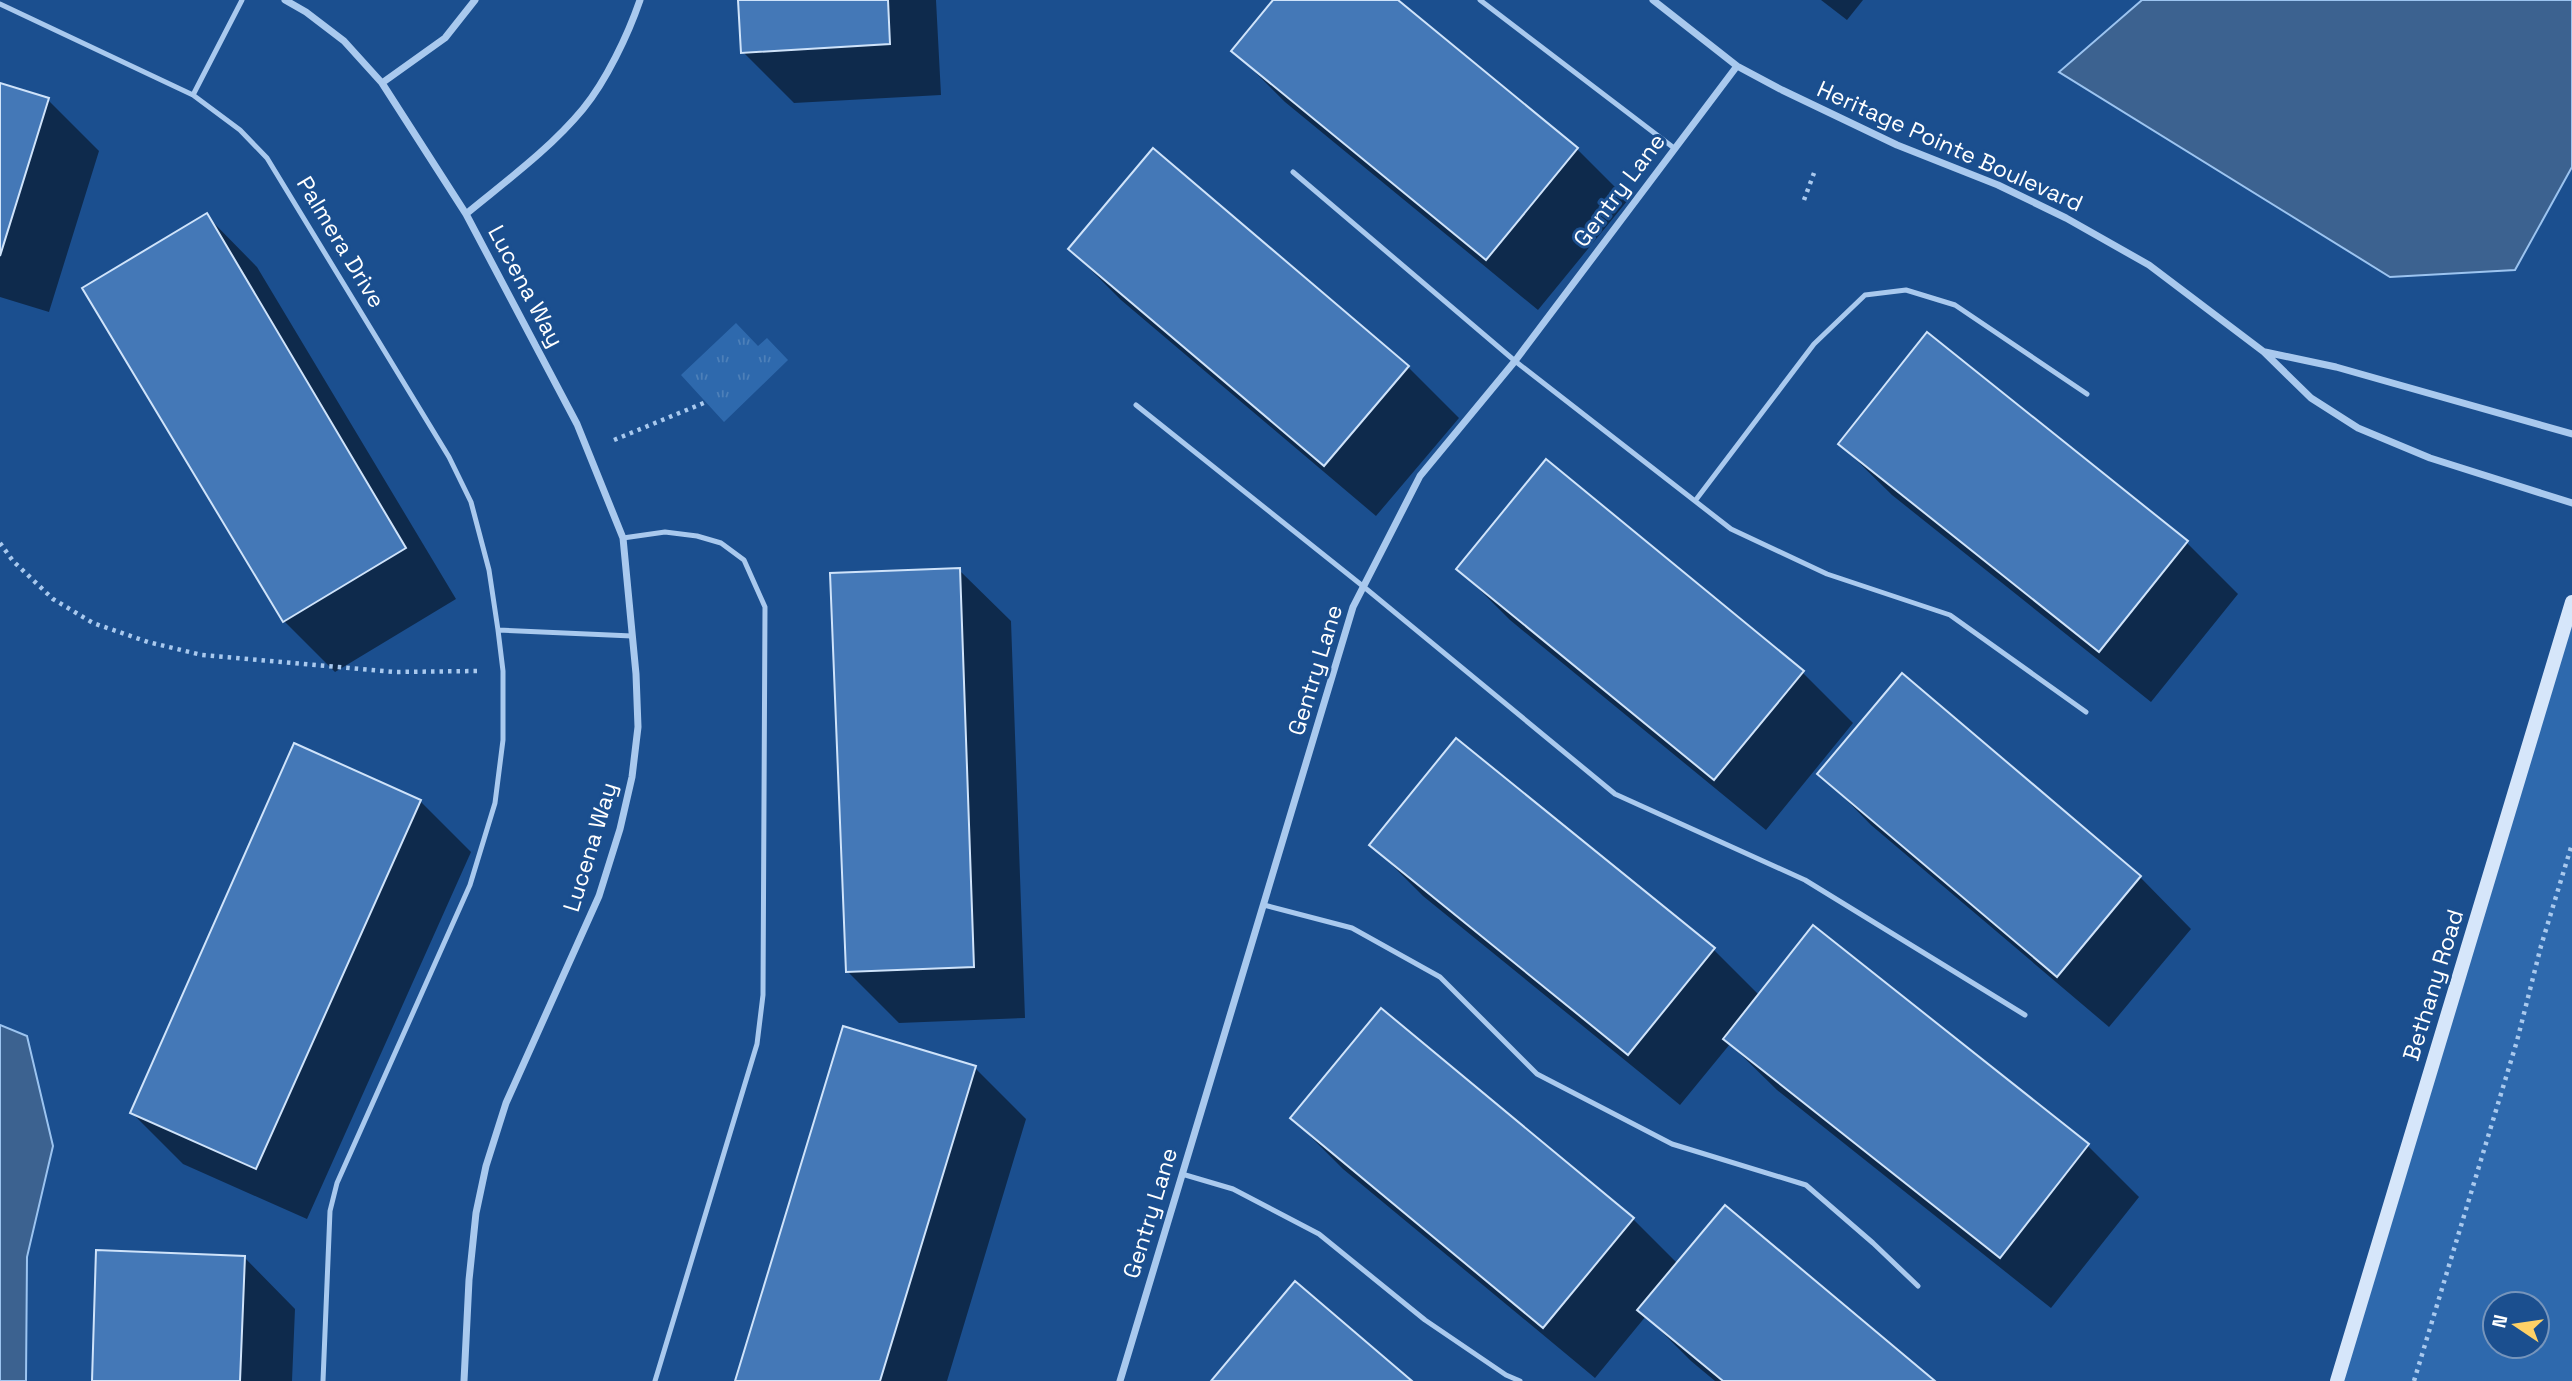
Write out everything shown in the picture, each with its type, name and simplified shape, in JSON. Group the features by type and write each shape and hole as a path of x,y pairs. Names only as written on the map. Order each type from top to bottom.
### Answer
{"main road":[{"name":"Bethany Road","path":"2337,1381 2572,602"}],"street":[{"path":"285,0 306,12 344,41 382,83 466,214 554,140 584,108 627,37 640,0"},
{"path":"382,83 445,38 475,0"},
{"name":"Heritage Pointe Boulevard","path":"1653,0 1737,66 1897,145 1998,185 2066,218 2149,265 2264,352 2311,398 2358,428 2430,458 2572,503"},
{"name":"Gentry Lane","path":"1120,1381 1353,607 1420,476 1515,361 1737,66"},
{"name":"Lucena Way","path":"464,1381 475,1213 485,1166 506,1103 598,896 620,830 632,777 638,727 636,674 623,538 577,425 466,214"},
{"name":"Heritage Pointe Boulevard","path":"2264,352 2336,367 2572,434"}],"lane":[{"path":"193,94 242,0"},
{"path":"1479,0 1674,148"},
{"name":"Palmera Drive","path":"0,4 193,94 240,130 267,158 449,457 471,502 489,570 503,671 503,740 495,803 470,885 337,1183 330,1211 323,1381"},
{"path":"1293,172 1515,361 1731,530 1827,574 1950,615 2086,712"},
{"path":"1695,501 1814,344 1865,295 1906,290 1955,304 2087,394"},
{"path":"1136,405 1364,587 1615,794 1805,880 2025,1016"},
{"path":"623,538 665,532 697,536 721,543 744,560 765,607 763,995 757,1044 655,1381"},
{"path":"498,630 632,636"},
{"path":"1264,905 1352,928 1440,977 1538,1074 1660,1138 1805,1185 1918,1286"},
{"path":"1182,1174 1233,1189 1319,1234 1425,1321 1506,1375 1520,1381"}],"path":[{"path":"1804,200 1814,173"},
{"path":"614,440 706,401"},
{"path":"0,543 13,561 53,599 93,623 148,642 202,655 381,671 479,671"},
{"path":"2414,1381 2517,1041 2541,946 2572,844"}],"green space":[{"path":"736,323 758,346 767,338 788,360 724,422 681,375"},
{"path":"2572,602 2572,1381 2337,1381"}],"shaded area":[{"path":"2142,0 2572,0 2572,167 2515,270 2390,277 2059,72"},
{"path":"0,1025 27,1036 53,1146 27,1257 26,1381 0,1381"}],"building":[{"path":"738,0 888,0 890,44 741,53"},
{"path":"1273,0 1398,0 1578,148 1486,260 1231,51"},
{"path":"0,83 49,98 0,256"},
{"path":"1153,148 1409,366 1324,466 1068,249"},
{"path":"207,213 406,548 283,622 82,288"},
{"path":"1927,332 2188,541 2099,652 1838,444"},
{"path":"1546,459 1804,671 1714,780 1456,569"},
{"path":"960,568 974,967 846,972 830,573"},
{"path":"1902,673 2141,876 2057,977 1817,774"},
{"path":"1456,738 1715,948 1628,1055 1369,845"},
{"path":"294,743 421,800 256,1169 130,1113"},
{"path":"1813,925 2089,1144 2000,1258 1723,1039"},
{"path":"1381,1008 1634,1218 1543,1328 1290,1118"},
{"path":"843,1026 976,1066 880,1381 735,1381"},
{"path":"1725,1205 1935,1381 1723,1381 1637,1310"},
{"path":"96,1250 245,1256 240,1381 92,1381"},
{"path":"1295,1281 1412,1381 1211,1381"}]}
